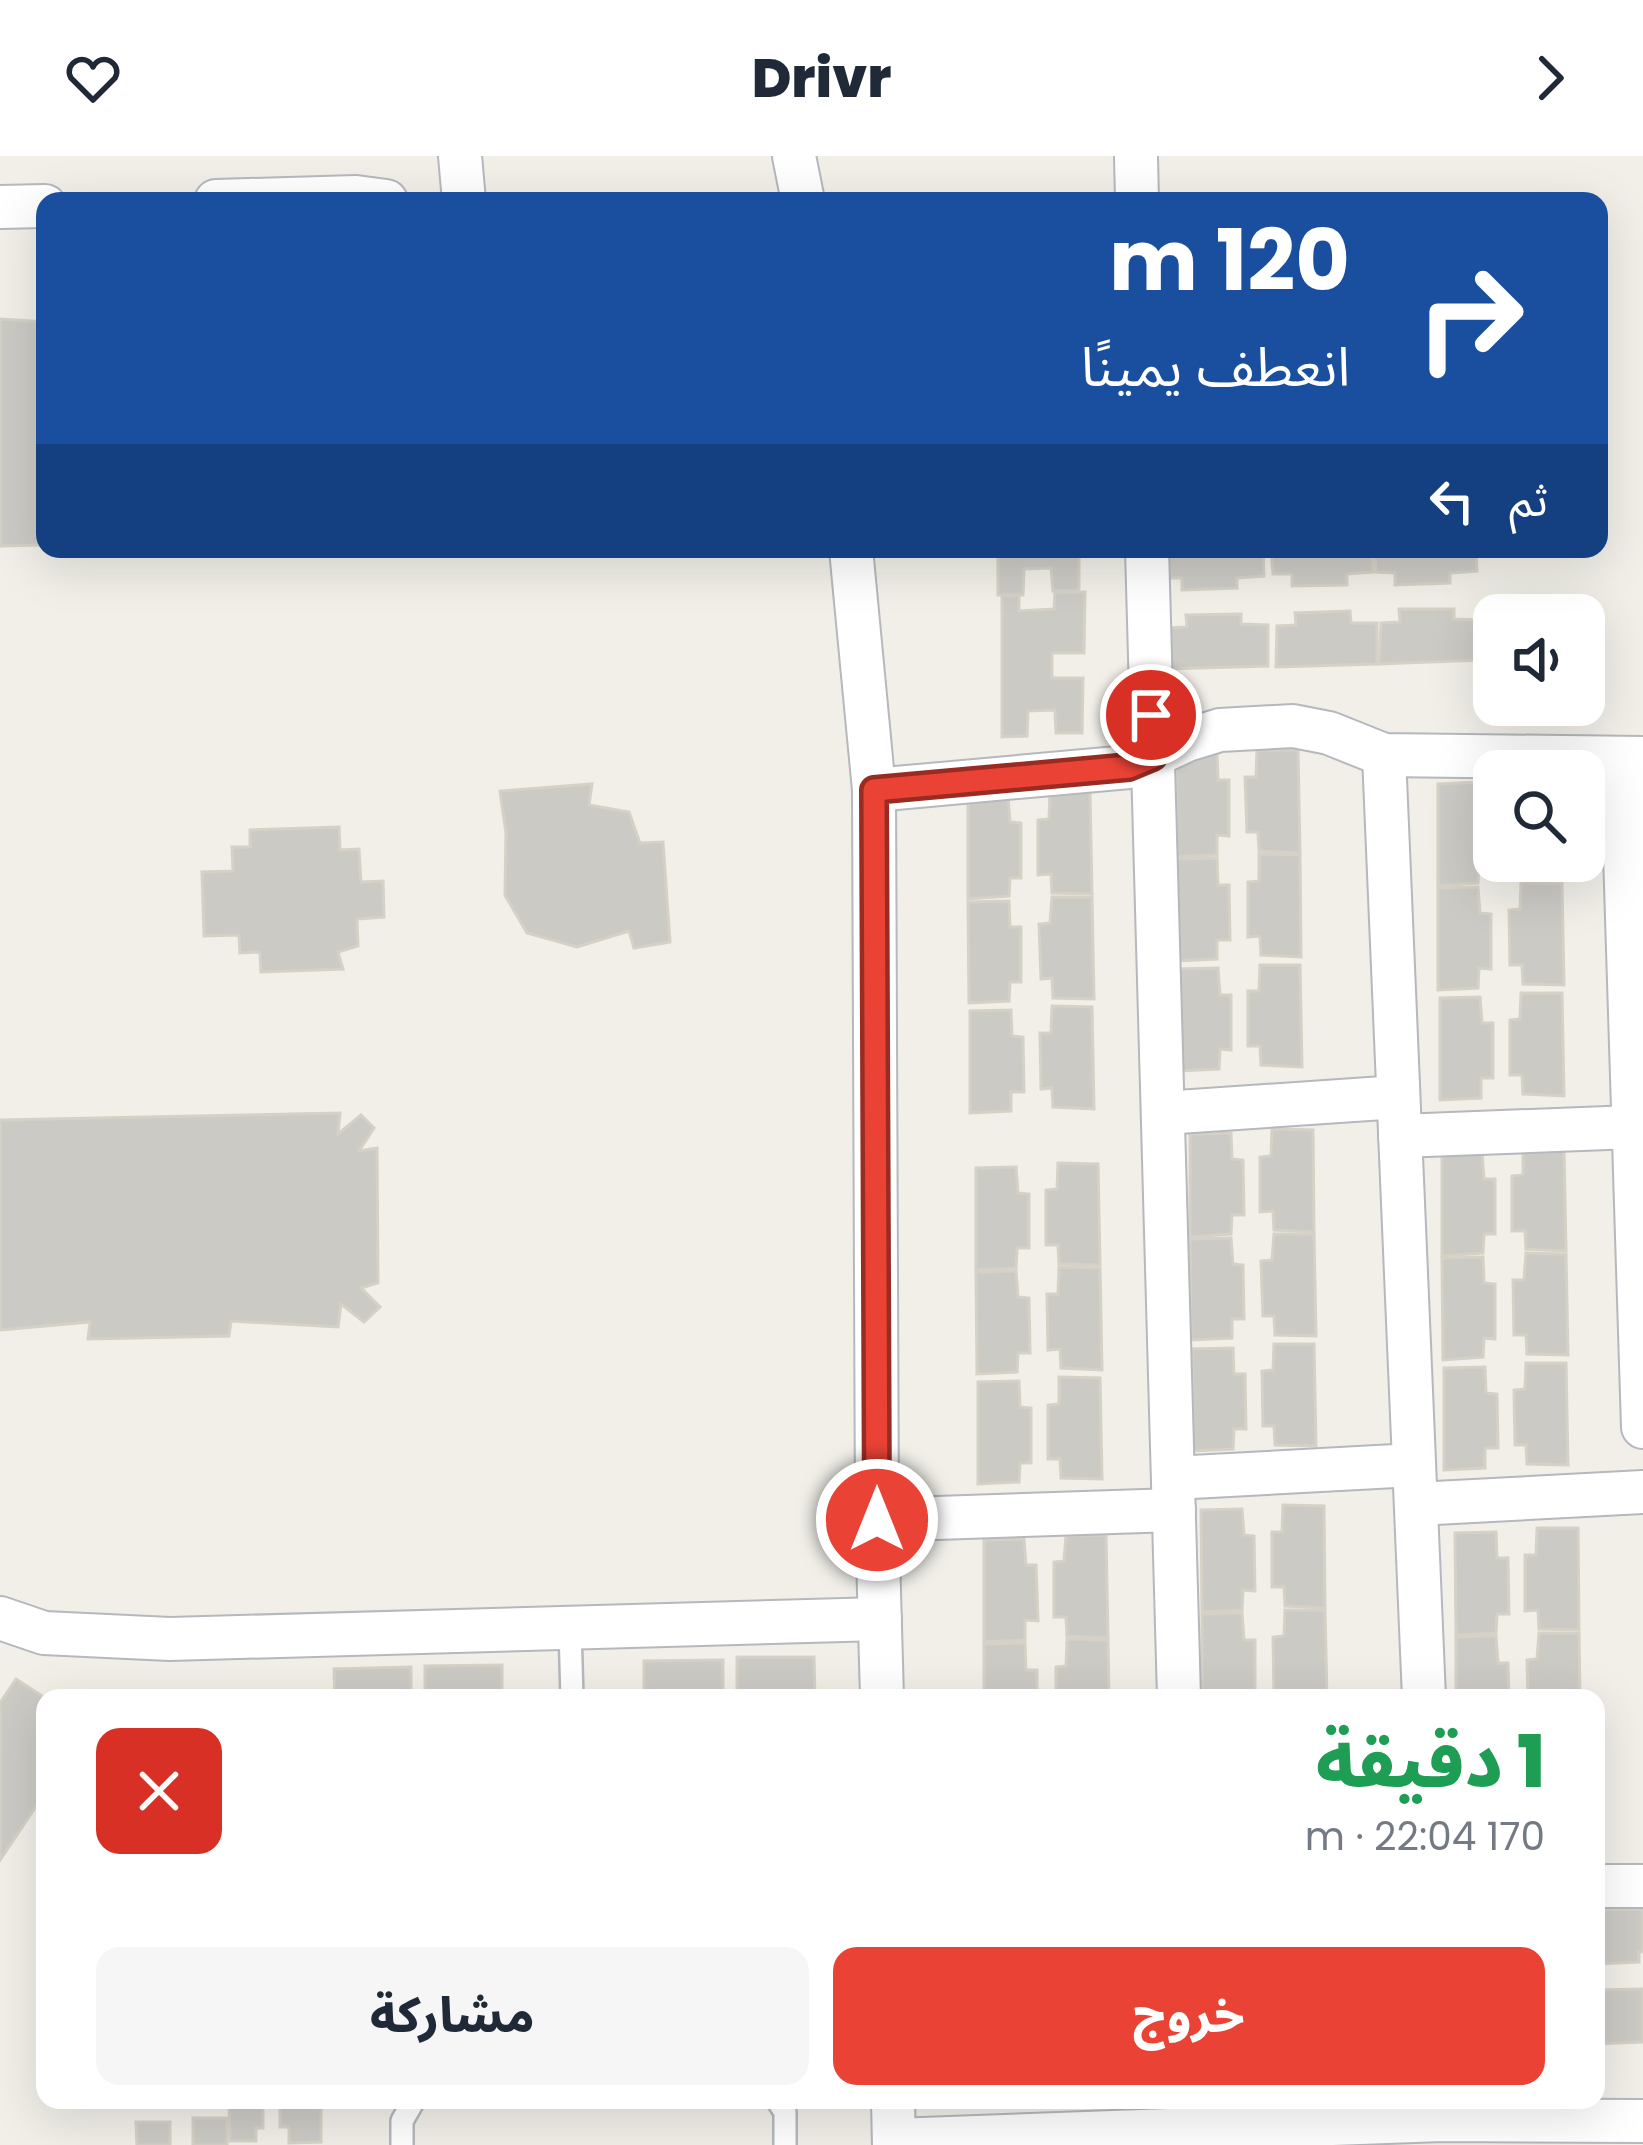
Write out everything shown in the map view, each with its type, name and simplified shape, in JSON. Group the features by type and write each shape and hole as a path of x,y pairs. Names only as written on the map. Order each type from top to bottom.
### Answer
{"street":[{"path":"460,156 463,192"},
{"path":"794,156 801,192"},
{"path":"1136,156 1137,192"},
{"path":"0,207 36,206"},
{"path":"848,558 874,790 882,1689"},
{"path":"1147,558 1179,1689"},
{"path":"874,790 1129,767 1220,730 1293,726 1329,733 1384,755 1632,758 1633,1127 1643,1427"},
{"path":"1384,755 1424,1689"},
{"path":"1163,1113 1633,1127"},
{"path":"877,1520 1174,1494 1415,1484 1643,1492"},
{"path":"0,1618 44,1633 170,1640 880,1619"},
{"path":"1605,1886 1643,1886"},
{"path":"894,2128 1223,2136 1441,2110 1643,2120"}],"lane":[{"path":"570,1628 572,1689"},
{"path":"402,2145 402,2121 409,2109"},
{"path":"783,2109 785,2145"}],"building":[{"path":"0,319 36,321 36,545 0,546"},
{"path":"998,558 1079,558 1079,591 1053,591 1051,568 1024,569 1023,595 998,595"},
{"path":"1162,558 1263,558 1264,576 1237,578 1237,588 1182,590 1182,578 1163,578"},
{"path":"1272,558 1372,558 1373,572 1347,574 1347,585 1292,586 1292,574 1273,574"},
{"path":"1375,558 1476,558 1477,571 1450,573 1450,583 1395,585 1395,573 1376,572"},
{"path":"1085,592 1084,653 1052,653 1052,678 1083,678 1082,733 1056,733 1055,710 1028,711 1027,736 1002,737 1002,596 1019,596 1019,611 1054,609 1055,593"},
{"path":"1399,609 1454,609 1454,619 1473,620 1473,660 1379,664 1381,623 1400,622"},
{"path":"1350,611 1351,623 1377,623 1377,664 1276,667 1277,626 1296,625 1295,613"},
{"path":"1241,614 1241,624 1268,625 1268,666 1166,669 1168,628 1187,627 1186,615"},
{"path":"1257,750 1298,750 1300,853 1259,851 1258,832 1247,832 1245,777 1256,777"},
{"path":"1217,754 1218,780 1229,780 1229,836 1217,835 1217,855 1176,857 1176,755"},
{"path":"1473,782 1473,882 1478,883 1438,886 1438,784"},
{"path":"592,784 589,805 629,812 640,843 663,842 670,942 634,948 629,931 577,947 527,933 505,895 506,833 500,791"},
{"path":"1050,792 1090,792 1092,894 1052,893 1051,874 1038,875 1038,820 1049,819"},
{"path":"1008,796 1010,822 1021,823 1021,878 1010,878 1009,896 968,899 968,797"},
{"path":"339,827 340,850 359,849 361,882 383,881 384,917 357,919 358,946 338,952 343,969 261,972 260,952 240,953 239,935 204,936 202,872 233,871 232,847 250,847 250,830"},
{"path":"1259,854 1300,855 1301,957 1261,955 1260,936 1248,937 1248,882 1259,881"},
{"path":"1217,858 1218,885 1229,885 1230,940 1217,940 1217,959 1176,961 1176,859"},
{"path":"1521,883 1562,884 1564,985 1523,984 1522,965 1510,965 1509,910 1520,909"},
{"path":"1478,887 1480,913 1491,914 1491,969 1479,968 1478,988 1438,990 1438,888"},
{"path":"1052,897 1092,897 1094,999 1053,998 1052,978 1041,979 1039,924 1050,923"},
{"path":"1009,901 1010,927 1021,927 1021,982 1010,982 1009,1001 969,1003 968,902"},
{"path":"1260,965 1300,965 1302,1067 1261,1065 1260,1046 1248,1046 1248,991 1259,991"},
{"path":"1218,968 1220,995 1231,995 1231,1050 1220,1049 1219,1069 1178,1071 1178,969"},
{"path":"1521,993 1562,993 1564,1096 1523,1094 1522,1075 1510,1075 1510,1020 1520,1019"},
{"path":"1480,997 1482,1023 1493,1023 1493,1078 1481,1078 1481,1098 1440,1100 1440,998"},
{"path":"1052,1006 1092,1007 1094,1109 1053,1107 1052,1088 1041,1089 1040,1033 1051,1033"},
{"path":"1011,1010 1012,1036 1023,1037 1024,1092 1011,1092 1011,1111 970,1113 970,1011"},
{"path":"340,1113 338,1134 361,1115 374,1128 359,1151 377,1148 378,1283 361,1288 380,1307 364,1322 341,1304 338,1327 231,1321 229,1336 88,1339 90,1322 0,1330 0,1120"},
{"path":"1272,1129 1313,1130 1314,1232 1274,1230 1273,1211 1260,1212 1260,1157 1271,1156"},
{"path":"1231,1133 1232,1159 1243,1160 1244,1215 1232,1215 1231,1234 1190,1237 1190,1134"},
{"path":"1523,1149 1564,1149 1566,1251 1526,1249 1525,1231 1512,1231 1512,1176 1523,1175"},
{"path":"1482,1153 1484,1179 1495,1179 1495,1234 1484,1234 1483,1253 1442,1256 1442,1154"},
{"path":"1058,1163 1098,1164 1100,1265 1059,1264 1058,1245 1046,1245 1046,1190 1057,1189"},
{"path":"1016,1167 1018,1193 1029,1194 1029,1248 1017,1248 1016,1268 976,1270 976,1168"},
{"path":"1274,1234 1314,1234 1316,1336 1275,1335 1274,1316 1263,1316 1261,1261 1272,1260"},
{"path":"1231,1238 1233,1264 1243,1265 1244,1319 1232,1319 1232,1338 1191,1340 1190,1239"},
{"path":"1526,1253 1566,1254 1568,1355 1527,1354 1526,1335 1514,1335 1513,1280 1524,1280"},
{"path":"1483,1257 1484,1283 1495,1284 1495,1339 1484,1338 1483,1357 1443,1360 1442,1258"},
{"path":"1059,1267 1100,1268 1102,1370 1061,1368 1060,1349 1048,1350 1047,1294 1058,1294"},
{"path":"1016,1271 1018,1297 1029,1298 1030,1353 1018,1353 1017,1372 977,1374 976,1272"},
{"path":"1274,1344 1314,1344 1316,1446 1275,1445 1274,1426 1263,1426 1262,1371 1273,1370"},
{"path":"1233,1348 1234,1374 1245,1374 1246,1429 1234,1429 1233,1449 1193,1451 1192,1349"},
{"path":"1526,1363 1566,1363 1568,1465 1527,1464 1526,1445 1515,1445 1514,1390 1525,1389"},
{"path":"1485,1367 1486,1393 1497,1394 1498,1448 1485,1448 1485,1468 1444,1470 1444,1368"},
{"path":"1059,1377 1100,1378 1102,1479 1061,1478 1060,1459 1048,1459 1048,1405 1059,1404"},
{"path":"1019,1381 1020,1407 1031,1408 1031,1463 1020,1463 1019,1482 978,1484 978,1382"},
{"path":"1283,1505 1324,1506 1325,1608 1285,1606 1284,1587 1272,1587 1272,1532 1282,1532"},
{"path":"1242,1509 1244,1535 1254,1536 1255,1591 1243,1590 1242,1610 1202,1612 1201,1510"},
{"path":"1537,1528 1578,1528 1579,1630 1539,1629 1538,1610 1525,1611 1525,1555 1536,1555"},
{"path":"1496,1532 1497,1558 1508,1558 1509,1614 1497,1614 1496,1633 1456,1635 1455,1533"},
{"path":"1066,1535 1106,1535 1108,1638 1067,1636 1066,1617 1054,1617 1054,1562 1064,1561"},
{"path":"1024,1539 1026,1565 1036,1565 1038,1621 1025,1620 1025,1640 984,1642 984,1540"},
{"path":"1285,1610 1325,1610 1327,1689 1274,1689 1273,1637 1284,1636"},
{"path":"1242,1613 1244,1640 1255,1640 1255,1689 1202,1689 1202,1614"},
{"path":"1539,1633 1579,1633 1580,1689 1528,1689 1527,1660 1537,1659"},
{"path":"1496,1636 1498,1663 1508,1663 1509,1689 1456,1689 1456,1637"},
{"path":"1067,1639 1108,1640 1109,1689 1056,1689 1056,1667 1066,1666"},
{"path":"1025,1643 1026,1670 1037,1670 1037,1689 984,1689 984,1644"},
{"path":"737,1657 814,1657 815,1689 737,1689"},
{"path":"723,1660 723,1689 644,1689 644,1661"},
{"path":"502,1665 502,1689 425,1689 425,1666"},
{"path":"411,1667 411,1689 335,1689 334,1669"},
{"path":"16,1679 36,1692 36,1806 0,1860 0,1703"},
{"path":"1643,1909 1639,1962 1605,1964 1605,1910"},
{"path":"1643,1989 1643,2042 1605,2044 1605,1990"},
{"path":"229,2109 263,2109 263,2128 256,2128 256,2141 230,2141"},
{"path":"280,2109 321,2109 321,2142 289,2143 289,2127 280,2127"},
{"path":"193,2118 227,2118 227,2145 193,2145"},
{"path":"136,2122 170,2122 170,2145 137,2145"}],"route":[{"path":"877,1520 874,790 1129,767 1153,757 1151,715"}]}
